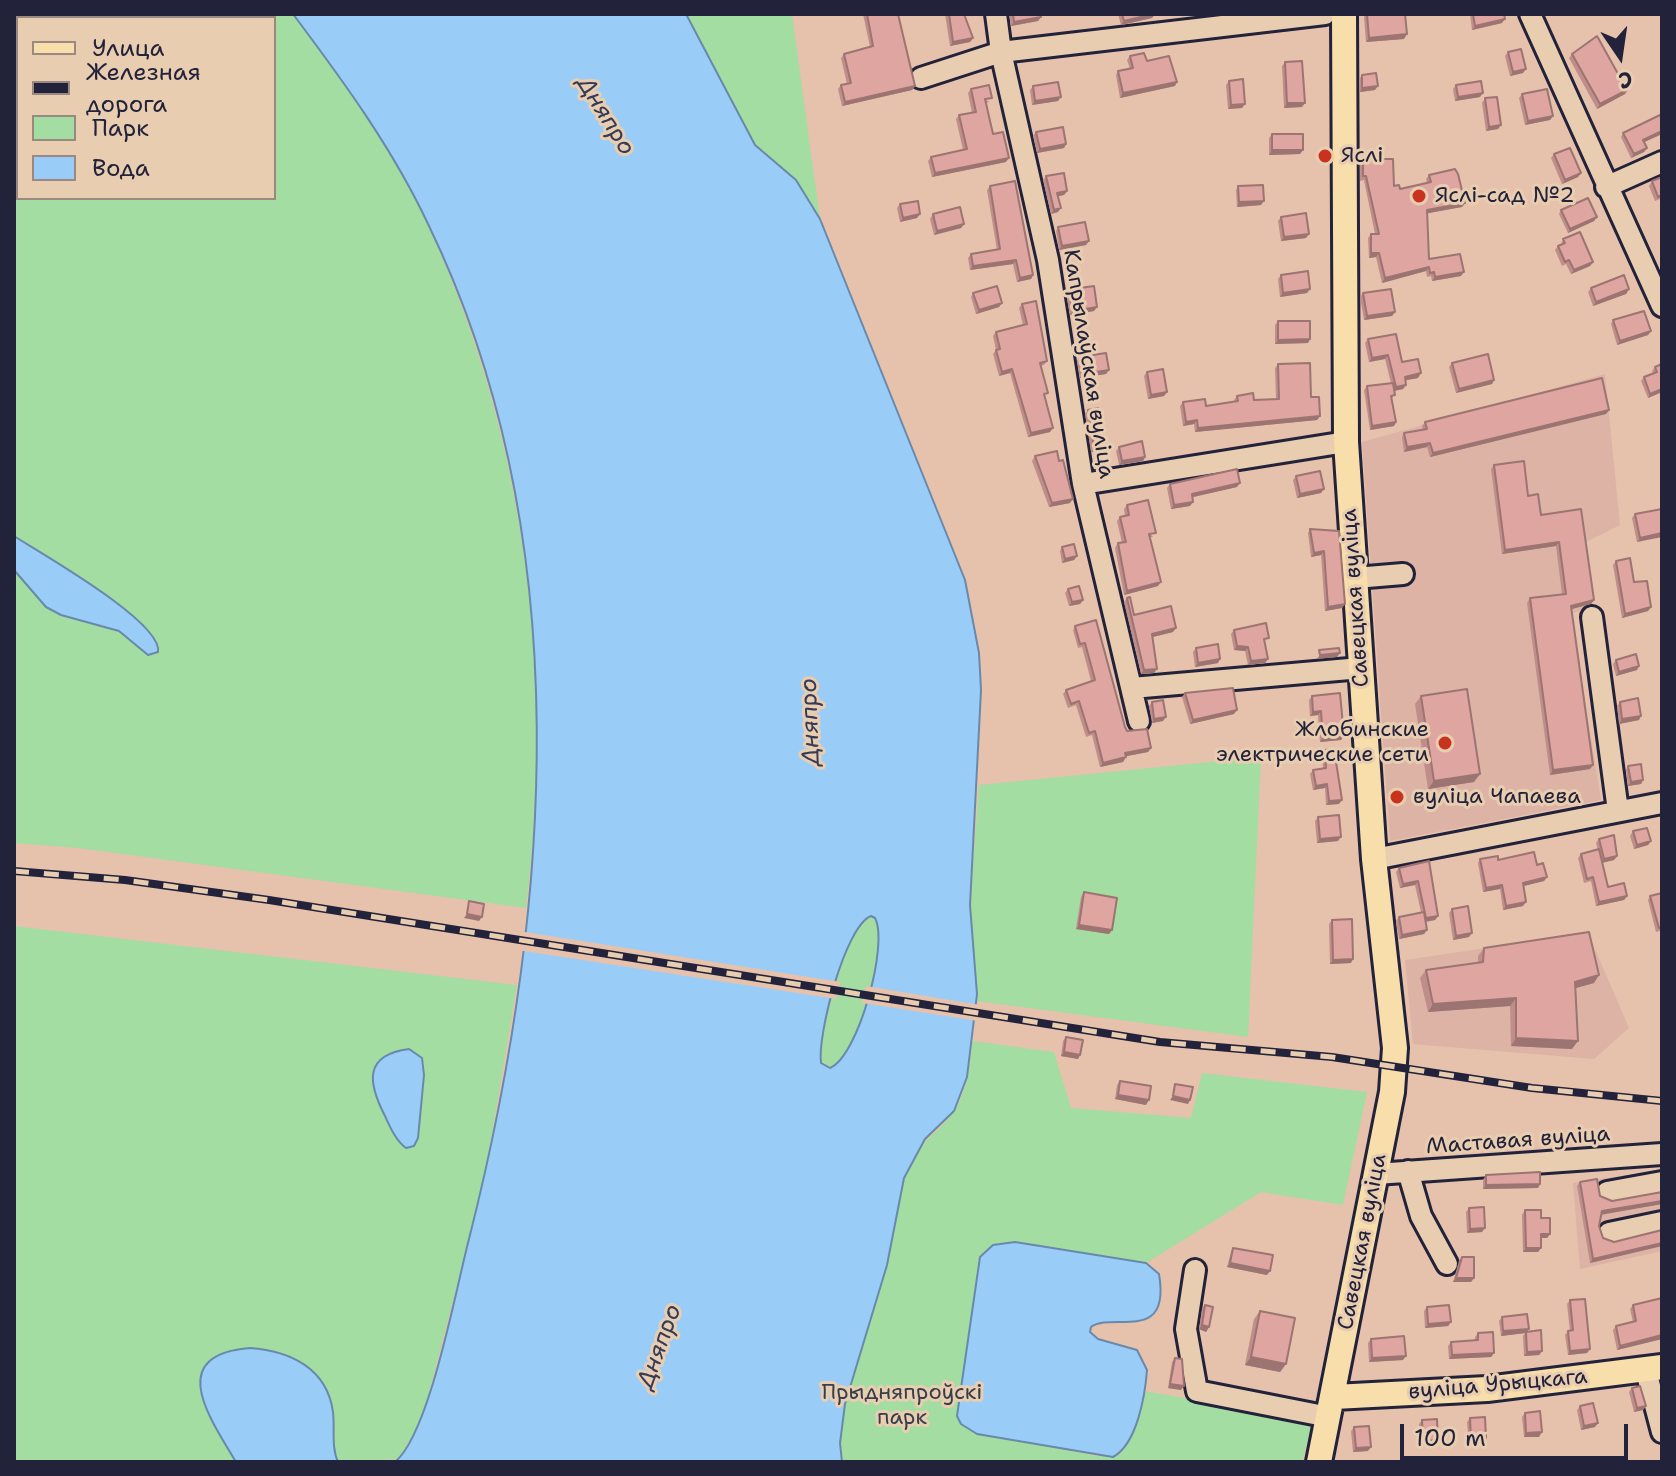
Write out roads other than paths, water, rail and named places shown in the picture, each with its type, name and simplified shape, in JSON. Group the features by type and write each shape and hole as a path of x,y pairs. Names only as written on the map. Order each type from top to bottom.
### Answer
{"main road":[{"name":"Савецкая вуліца","path":"1319,1462 1392,1092 1395,1048 1374,859 1346,442 1344,14"},
{"name":"вуліца Урыцкага","path":"1332,1407 1654,1369"}],"street":[{"name":"Капрылаўская вуліца","path":"996,14 1001,52 1048,260 1083,484 1139,721"},
{"path":"921,78 1001,52 1325,14"},
{"path":"1530,14 1662,306"},
{"path":"1606,187 1662,162"},
{"path":"1083,484 1346,442"},
{"path":"1355,578 1403,574"},
{"path":"1592,617 1618,811"},
{"path":"1132,688 1361,668"},
{"path":"1374,859 1662,803"},
{"name":"Маставая вуліца","path":"1376,1174 1662,1154"},
{"path":"1408,1171 1421,1216 1447,1264"},
{"path":"1607,1192 1662,1182"},
{"path":"1609,1233 1662,1222"},
{"path":"1195,1270 1186,1329 1197,1391 1332,1407"},
{"path":"1654,1369 1662,1432"}],"water":[{"name":"Дняпро","path":"293,14 686,14 755,145 796,180 820,219 965,580 979,653 981,690 970,905 977,994 967,1077 954,1111 925,1139 904,1178 887,1265 845,1404 840,1443 842,1462 395,1462 408,1446 420,1422 440,1358 497,1114 519,986 533,857 537,727 530,598 511,470 477,346 429,226 400,170 367,117","holes":["871,916 875,918 878,951 868,999 851,1044 830,1068 821,1063 821,1049 835,983 861,924"]},
{"path":"14,536 121,607 154,639 158,652 148,655 119,631 61,615 46,607 14,570"},
{"path":"409,1049 422,1058 424,1075 418,1138 414,1146 406,1148 391,1129 379,1104 373,1072 383,1057"},
{"path":"1015,1242 1146,1263 1159,1274 1160,1296 1156,1310 1148,1318 1100,1323 1091,1327 1090,1332 1098,1339 1137,1350 1147,1370 1142,1406 1134,1431 1121,1451 1113,1457 977,1434 961,1424 957,1416 980,1257 993,1245"},
{"path":"250,1348 292,1358 315,1373 329,1397 333,1412 338,1462 236,1462 206,1408 201,1375 208,1362 224,1353"}],"railway":[{"path":"14,871 125,880 269,900 1160,1042 1332,1057 1532,1088 1662,1101"}],"place":[{"name":"Яслі","path":"1325,156"},
{"name":"Яслі-сад №2","path":"1419,196"},
{"name":"Жлобинские электрические сети","path":"1445,743"},
{"name":"вуліца Чапаева","path":"1397,797"}],"park label":[{"name":"Прыдняпроўскі парк","path":"902,1406"}]}
